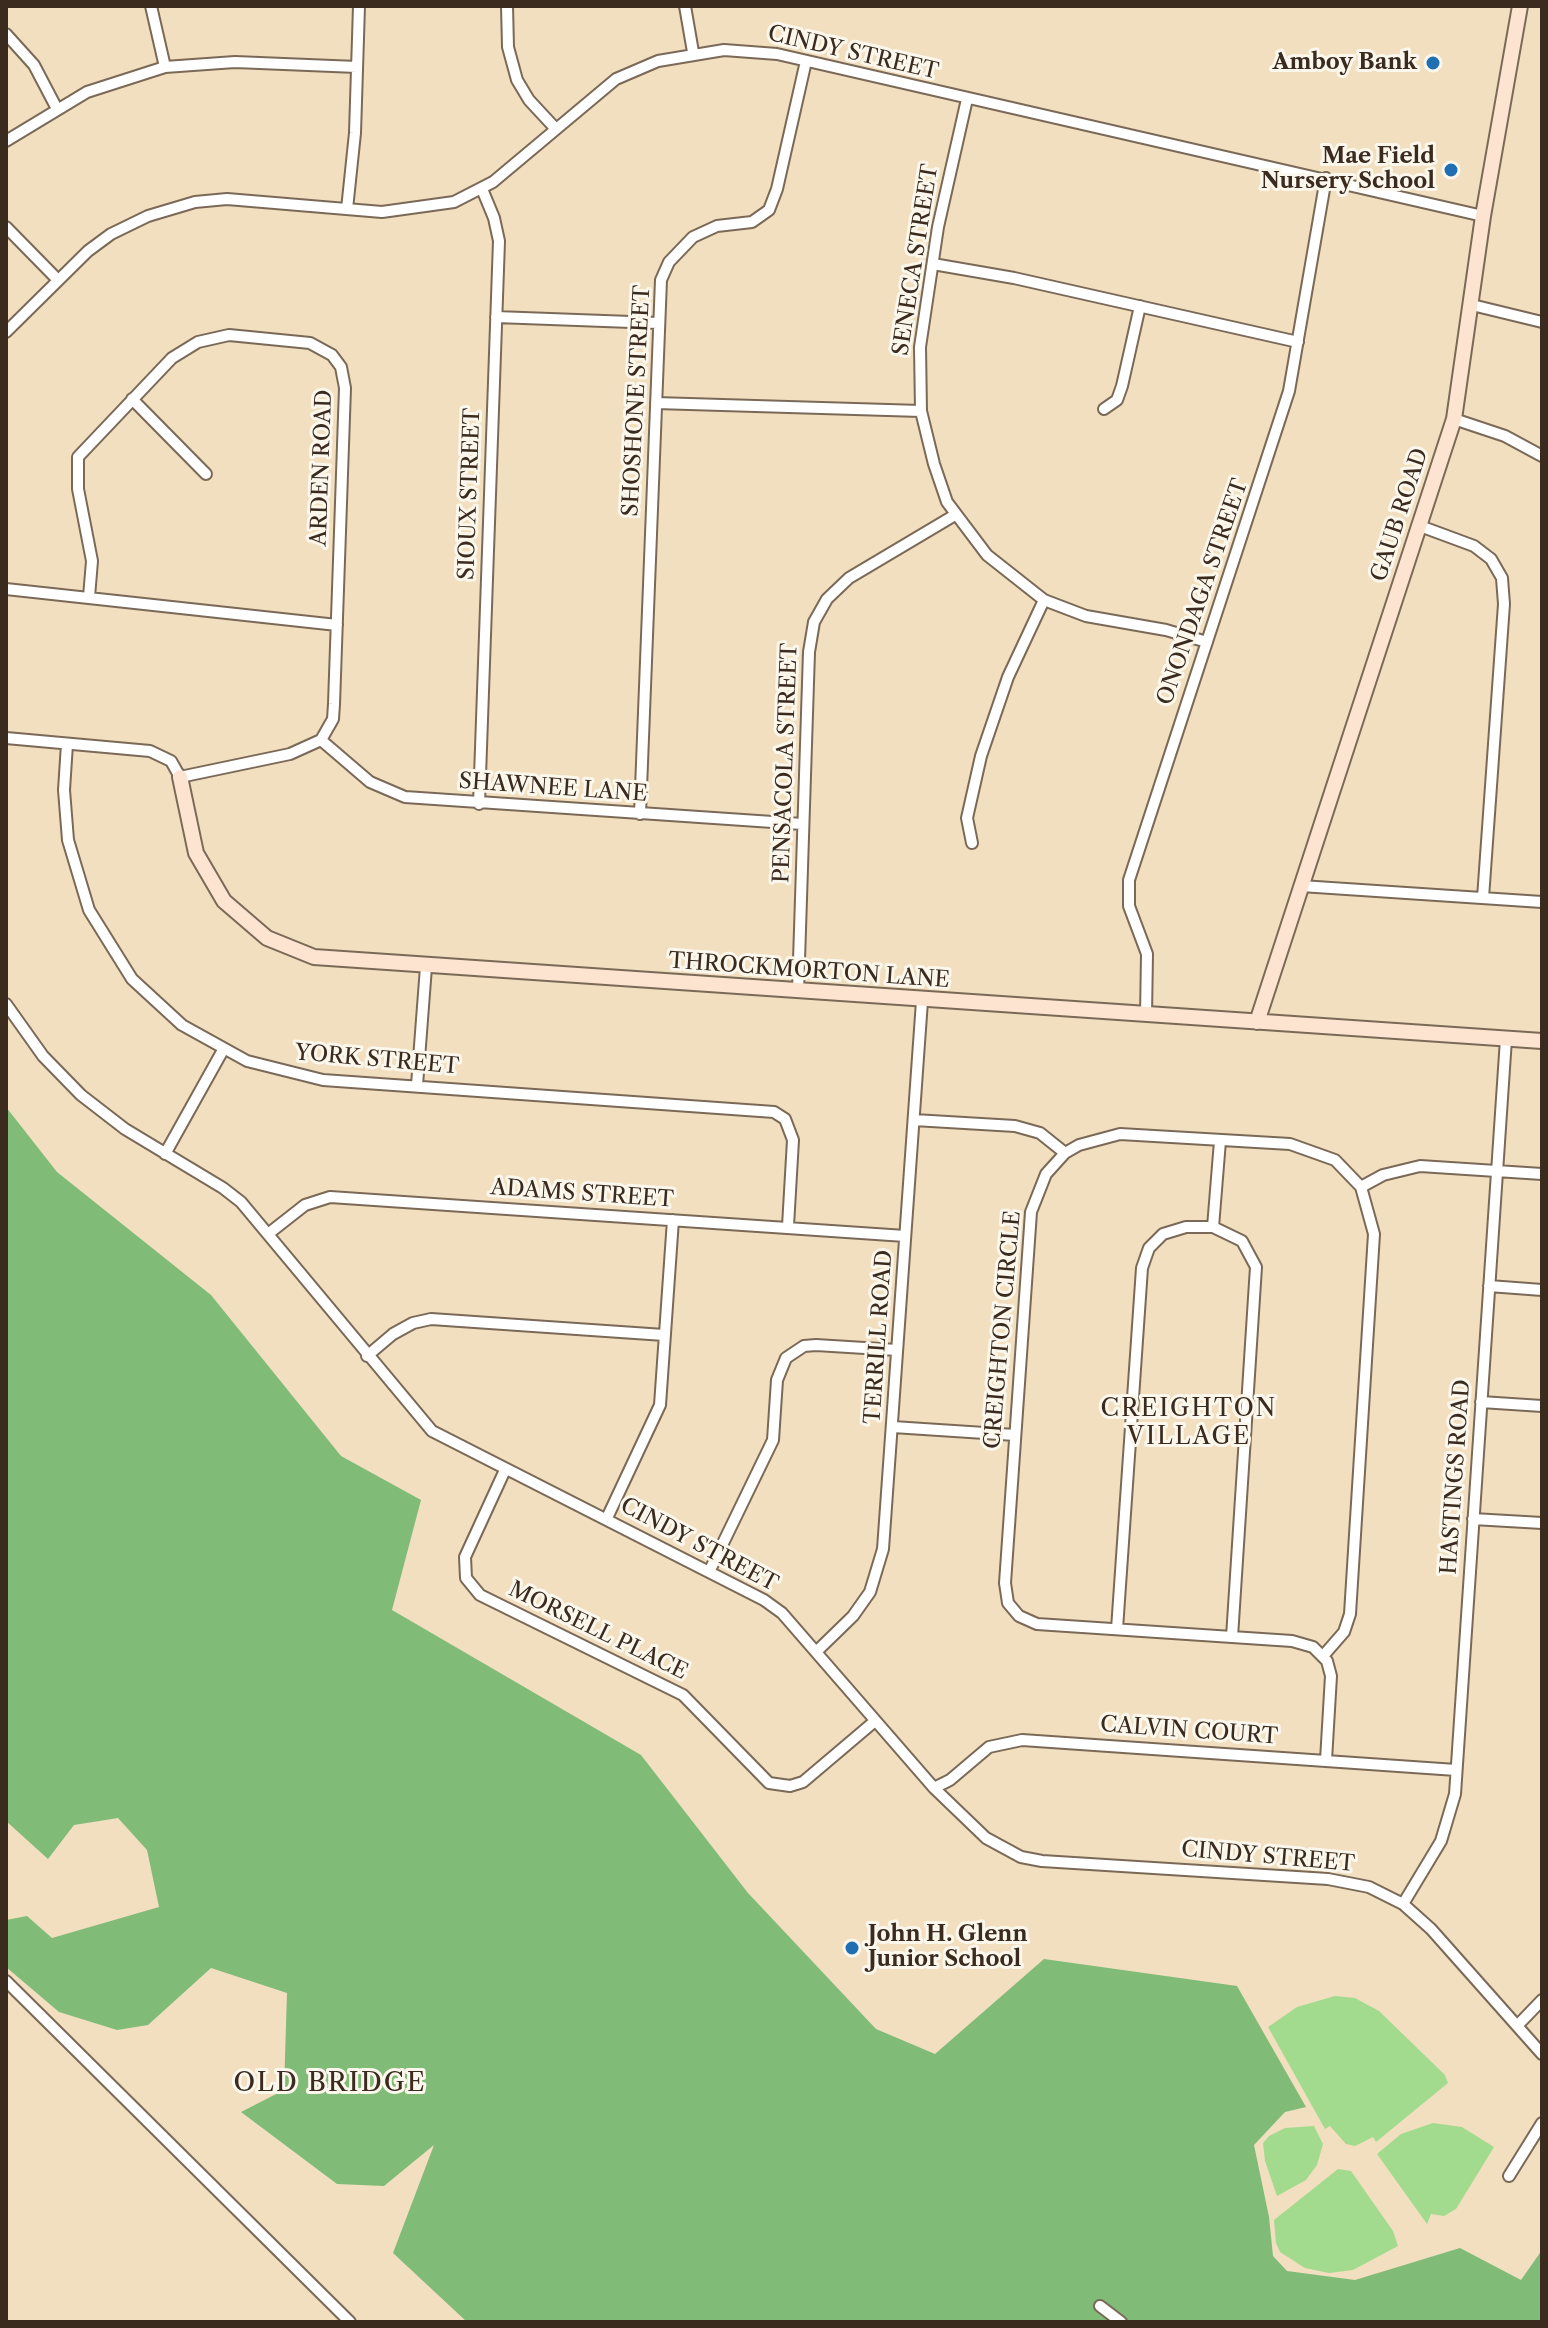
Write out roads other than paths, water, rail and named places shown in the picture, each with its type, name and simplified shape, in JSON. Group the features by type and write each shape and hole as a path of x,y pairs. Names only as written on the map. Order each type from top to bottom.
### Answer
{"street":[{"path":"151,6 165,67"},
{"path":"347,209 359,6"},
{"path":"507,6 508,47 517,80 529,100 555,128"},
{"path":"685,6 693,52"},
{"name":"GAUB ROAD","path":"1257,1022 1454,419 1483,216 1520,6"},
{"path":"6,34 34,65 56,107"},
{"name":"CINDY STREET","path":"6,332 57,279 111,234 180,205 245,199 347,209 422,209 454,202 482,189 616,79 658,61 693,52 750,51 806,61 1483,216"},
{"name":"SHOSHONE STREET","path":"640,814 661,280 679,249 708,229 762,218 772,204 806,61"},
{"path":"6,141 56,107 114,81 165,67 226,62 357,67"},
{"name":"SENECA STREET","path":"967,99 933,264 920,347 921,411 934,464 955,515 987,555 1044,600 1086,616 1166,630 1207,642"},
{"name":"ONONDAGA STREET","path":"1146,1015 1147,954 1129,906 1129,880 1277,432 1298,342 1326,178"},
{"name":"SIOUX STREET","path":"479,804 498,233 482,189"},
{"path":"6,227 57,279"},
{"path":"933,264 1014,278 1298,342"},
{"path":"1472,305 1542,322"},
{"path":"1104,409 1120,394 1140,306"},
{"path":"496,317 658,323"},
{"name":"ARDEN ROAD","path":"89,597 91,553 75,466 82,449 179,352 219,335 310,343 332,355 341,367 345,388 333,719 321,740"},
{"path":"132,399 206,474"},
{"path":"656,403 921,411"},
{"path":"1454,419 1505,436 1542,456"},
{"name":"PENSACOLA STREET","path":"798,991 809,652 819,610 849,578 955,515"},
{"path":"1420,526 1474,546 1491,559 1502,578 1504,604 1483,898"},
{"path":"6,589 337,625"},
{"path":"972,843 967,828 968,809 981,756 1008,677 1044,600"},
{"path":"6,738 150,751 171,761 180,777 290,754 321,740"},
{"name":"SHAWNEE LANE","path":"321,740 370,782 387,792 413,798 802,824"},
{"name":"YORK STREET","path":"67,744 64,790 68,840 89,910 132,979 182,1025 223,1050 303,1077 774,1112 785,1119 793,1140 788,1226"},
{"name":"THROCKMORTON LANE","path":"180,777 189,829 204,870 224,901 251,928 281,945 314,957 922,1001 1542,1041"},
{"path":"1301,886 1542,902"},
{"path":"417,1085 426,967"},
{"name":"TERRILL ROAD","path":"816,1652 853,1616 870,1592 887,1523 922,1001"},
{"name":"CINDY STREET","path":"6,1004 43,1056 81,1095 165,1154 223,1188 268,1234 432,1431 710,1570 782,1613 934,1788 986,1838 1021,1857 1341,1880 1369,1887 1403,1904 1431,1929 1542,2054"},
{"name":"HASTINGS ROAD","path":"1403,1904 1444,1833 1453,1809 1506,1039"},
{"path":"165,1154 223,1050"},
{"path":"914,1120 1015,1126 1040,1133 1065,1153"},
{"name":"CREIGHTON CIRCLE","path":"1323,1656 1300,1642 1029,1623 1008,1603 1005,1583 1031,1212 1041,1182 1065,1153 1093,1139 1120,1134 1290,1144 1315,1150 1344,1167 1361,1187"},
{"path":"1213,1227 1220,1141"},
{"path":"1326,1760 1331,1676 1323,1656 1344,1632 1350,1614 1374,1234 1361,1187 1402,1168 1542,1174"},
{"name":"ADAMS STREET","path":"268,1234 305,1205 330,1197 905,1236"},
{"path":"607,1518 660,1405 673,1220"},
{"path":"1117,1629 1142,1268 1149,1248 1163,1234 1186,1227 1213,1227 1242,1241 1256,1267 1232,1637"},
{"path":"1489,1286 1542,1290"},
{"path":"367,1356 393,1334 413,1323 431,1319 664,1335"},
{"path":"710,1570 773,1440 777,1380 786,1358 794,1351 816,1345 897,1350"},
{"path":"1481,1402 1542,1406"},
{"path":"893,1427 1015,1435"},
{"name":"MORSELL PLACE","path":"505,1470 465,1557 466,1578 480,1595 683,1695 769,1783 790,1786 803,1782 875,1721"},
{"path":"1473,1519 1542,1523"},
{"name":"CALVIN COURT","path":"934,1788 950,1780 989,1747 1011,1740 1456,1770"},
{"path":"6,1981 350,2322"},
{"path":"1517,2026 1542,2000"},
{"path":"1509,2176 1542,2123"},
{"path":"1100,2306 1121,2322"}],"place":[{"name":"Amboy Bank","path":"1433,63"},
{"name":"Mae Field Nursery School","path":"1451,170"},
{"name":"John H. Glenn Junior School","path":"852,1948"}],"district":[{"name":"CREIGHTON VILLAGE","path":"1189,1423"},
{"name":"OLD BRIDGE","path":"330,2083"}]}
